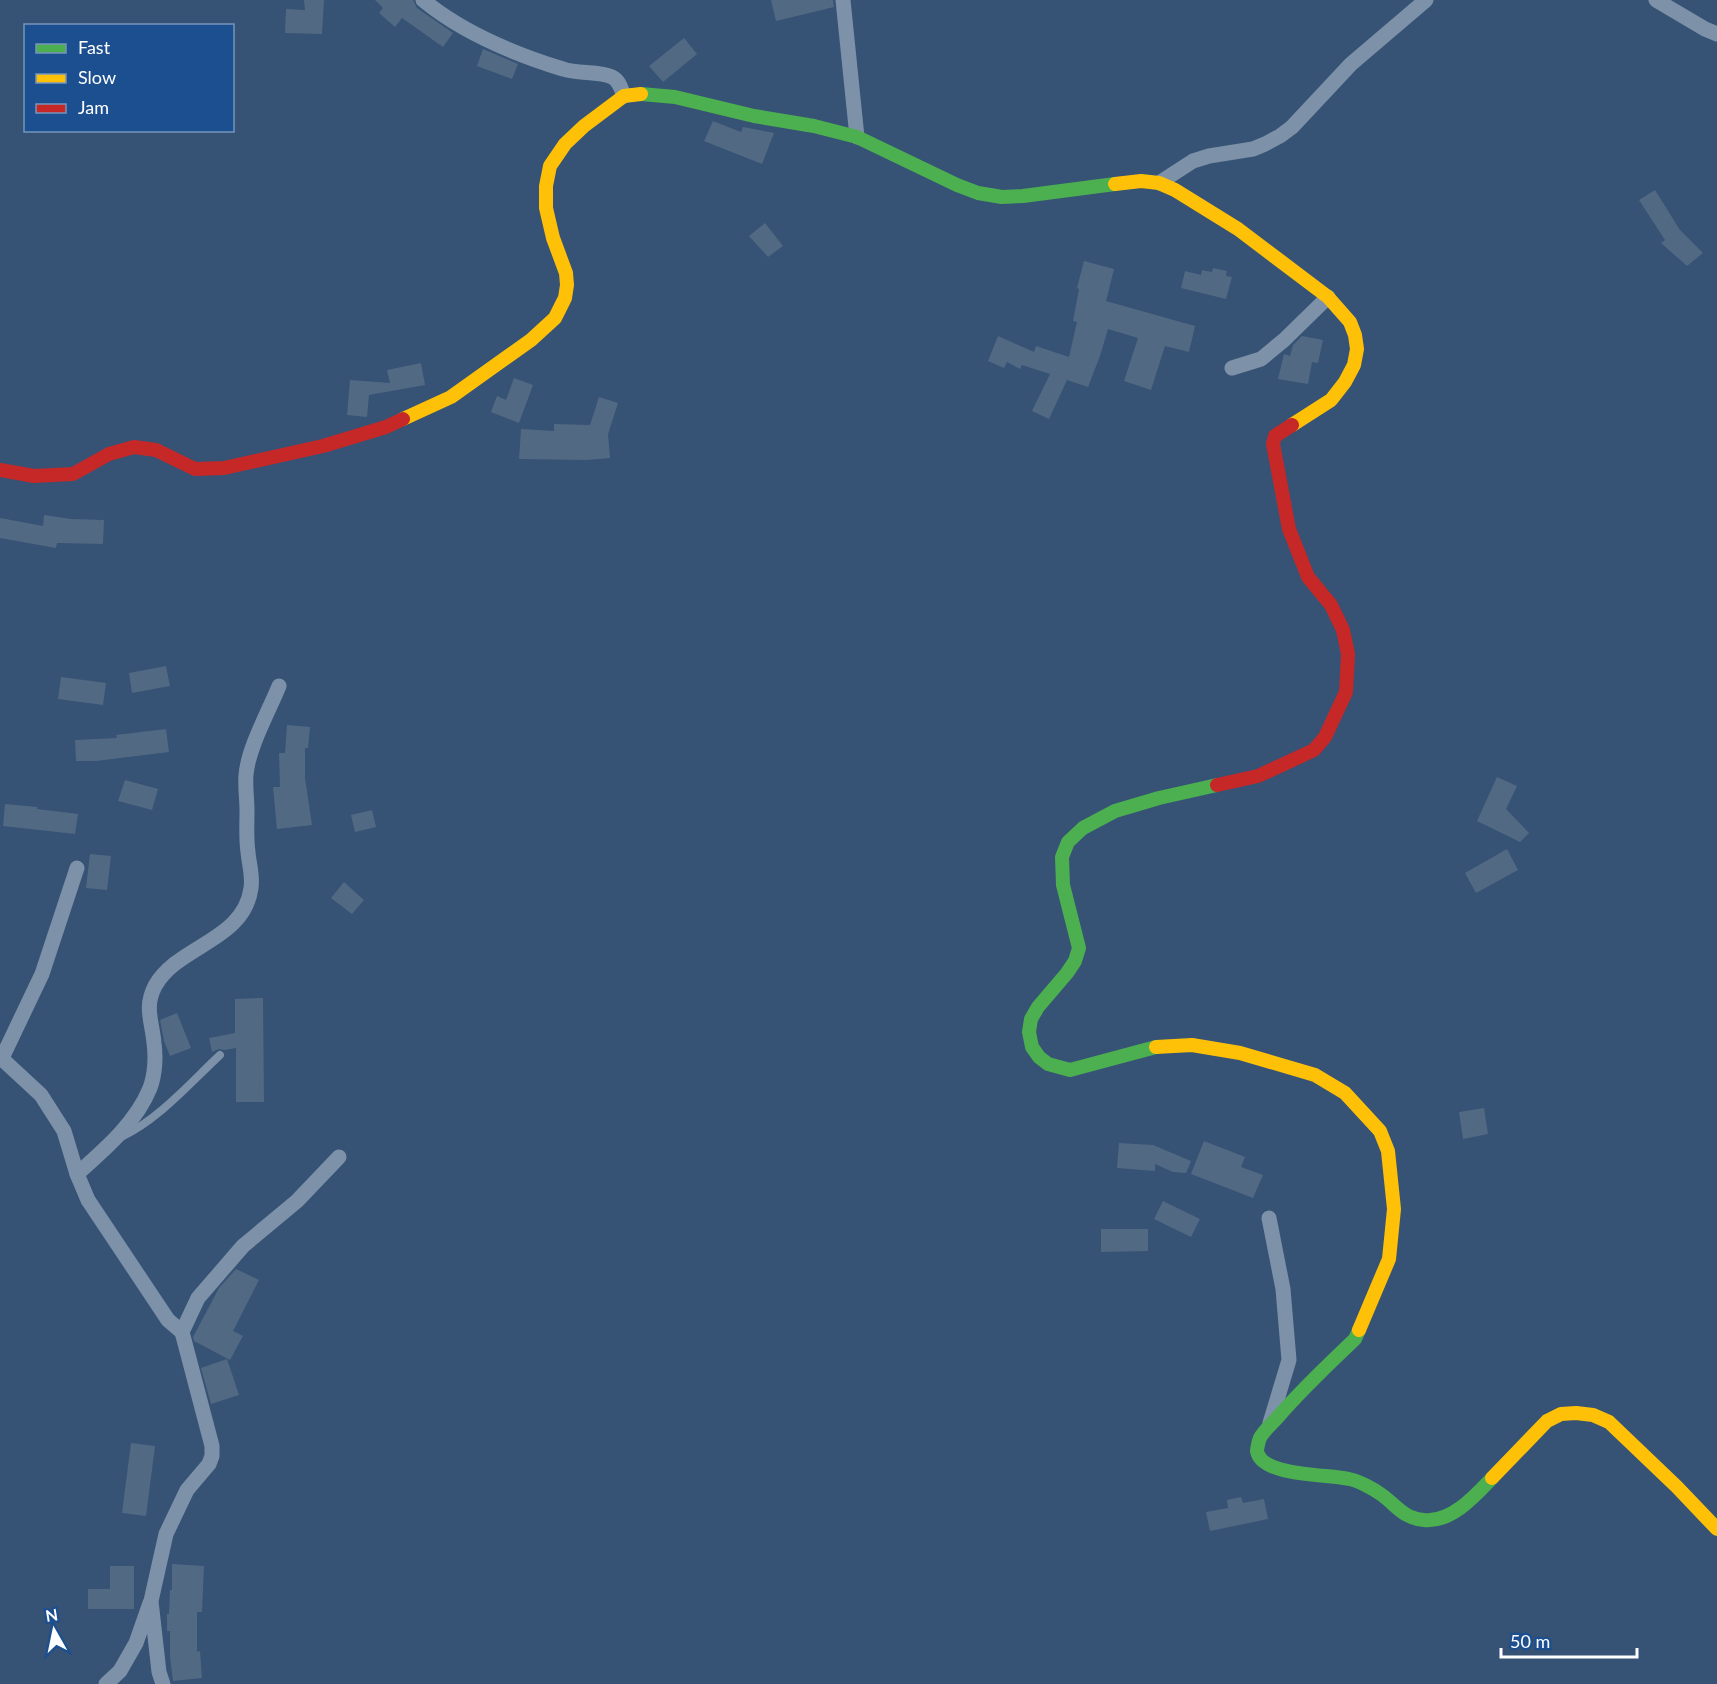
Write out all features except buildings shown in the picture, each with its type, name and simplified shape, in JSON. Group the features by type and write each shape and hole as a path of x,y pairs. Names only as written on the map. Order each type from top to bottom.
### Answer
{"street":[{"path":"423,0 440,14 492,43 565,70 615,78 624,96"},
{"path":"843,0 857,138"},
{"path":"1159,183 1193,161 1253,149 1280,136 1292,127 1351,64 1426,0"},
{"path":"1656,0 1717,34"},
{"path":"0,470 34,476 63,476 73,474 109,454 134,447 156,450 195,469 224,468 323,446 386,427 451,397 531,340 555,318 565,298 567,285 566,273 553,238 546,208 546,186 550,166 565,144 584,126 624,96 645,93 814,126 857,138 978,193 1023,196 1141,181 1159,183 1175,190 1238,229 1328,297 1350,322 1355,335 1357,349 1354,365 1345,382 1331,400 1275,436 1273,444 1289,529 1308,577 1331,605 1343,630 1348,654 1346,692 1326,737 1314,750 1258,776 1159,798 1115,811 1083,828 1068,842 1062,857 1062,885 1079,948 1078,957 1042,1000 1031,1022 1029,1037 1034,1051 1040,1059 1057,1068 1070,1070 1154,1047 1192,1045 1239,1053 1315,1075 1345,1093 1380,1131 1388,1151 1394,1209 1389,1258 1355,1339 1301,1391 1260,1438 1257,1450 1261,1459 1279,1469 1307,1475 1350,1479 1381,1494 1409,1516 1436,1520 1448,1515 1473,1498 1547,1421 1561,1414 1593,1415 1609,1422 1717,1529"},
{"path":"1232,368 1261,359 1328,297"},
{"path":"77,1174 114,1140 137,1111 150,1088 155,1066 149,1002 155,986 165,972 182,958 223,933 245,906 251,889 246,774 249,759 279,686"},
{"path":"77,868 42,974 1,1058 41,1095 64,1131 77,1174 88,1200 168,1320 182,1332 212,1446 209,1464 187,1490 166,1534 151,1600 135,1643 120,1671 106,1684"},
{"path":"182,1332 198,1298 243,1246 297,1201 339,1157"},
{"path":"1268,1428 1289,1359 1283,1289 1269,1218"},
{"path":"151,1600 159,1672 163,1684"}],"lane":[{"path":"114,1140 133,1132 170,1102 220,1055"}],"traffic: fast":[{"path":"641,94 675,97 857,137 978,193 1002,197 1023,196 1115,184"},
{"path":"1156,1047 1070,1070 1048,1064 1032,1047 1029,1032 1031,1019 1038,1007 1067,973 1075,961 1079,948 1063,885 1062,857 1068,842 1083,828 1115,811 1217,785"},
{"path":"1359,1330 1355,1339 1264,1432 1257,1450 1261,1459 1270,1466 1283,1470 1349,1479 1379,1493 1405,1514 1424,1520 1434,1520 1453,1513 1492,1478"}],"traffic: slow":[{"path":"403,419 451,397 531,340 555,318 565,298 567,285 566,273 553,238 546,208 546,186 550,166 565,144 584,126 624,96 641,94"},
{"path":"1115,184 1141,181 1159,183 1175,190 1238,229 1328,297 1350,322 1357,349 1354,365 1345,382 1331,400 1292,425"},
{"path":"1156,1047 1192,1045 1240,1053 1315,1075 1345,1093 1380,1131 1388,1151 1394,1209 1389,1259 1359,1330"},
{"path":"1492,1478 1547,1421 1561,1414 1593,1415 1609,1422 1717,1529"}],"traffic: jam":[{"path":"0,470 34,476 73,474 109,454 134,447 156,450 195,469 224,468 323,446 386,427 403,419"},
{"path":"1217,785 1258,776 1314,750 1325,737 1346,692 1348,654 1343,630 1331,605 1308,577 1289,529 1273,444 1275,436 1292,425"}]}
